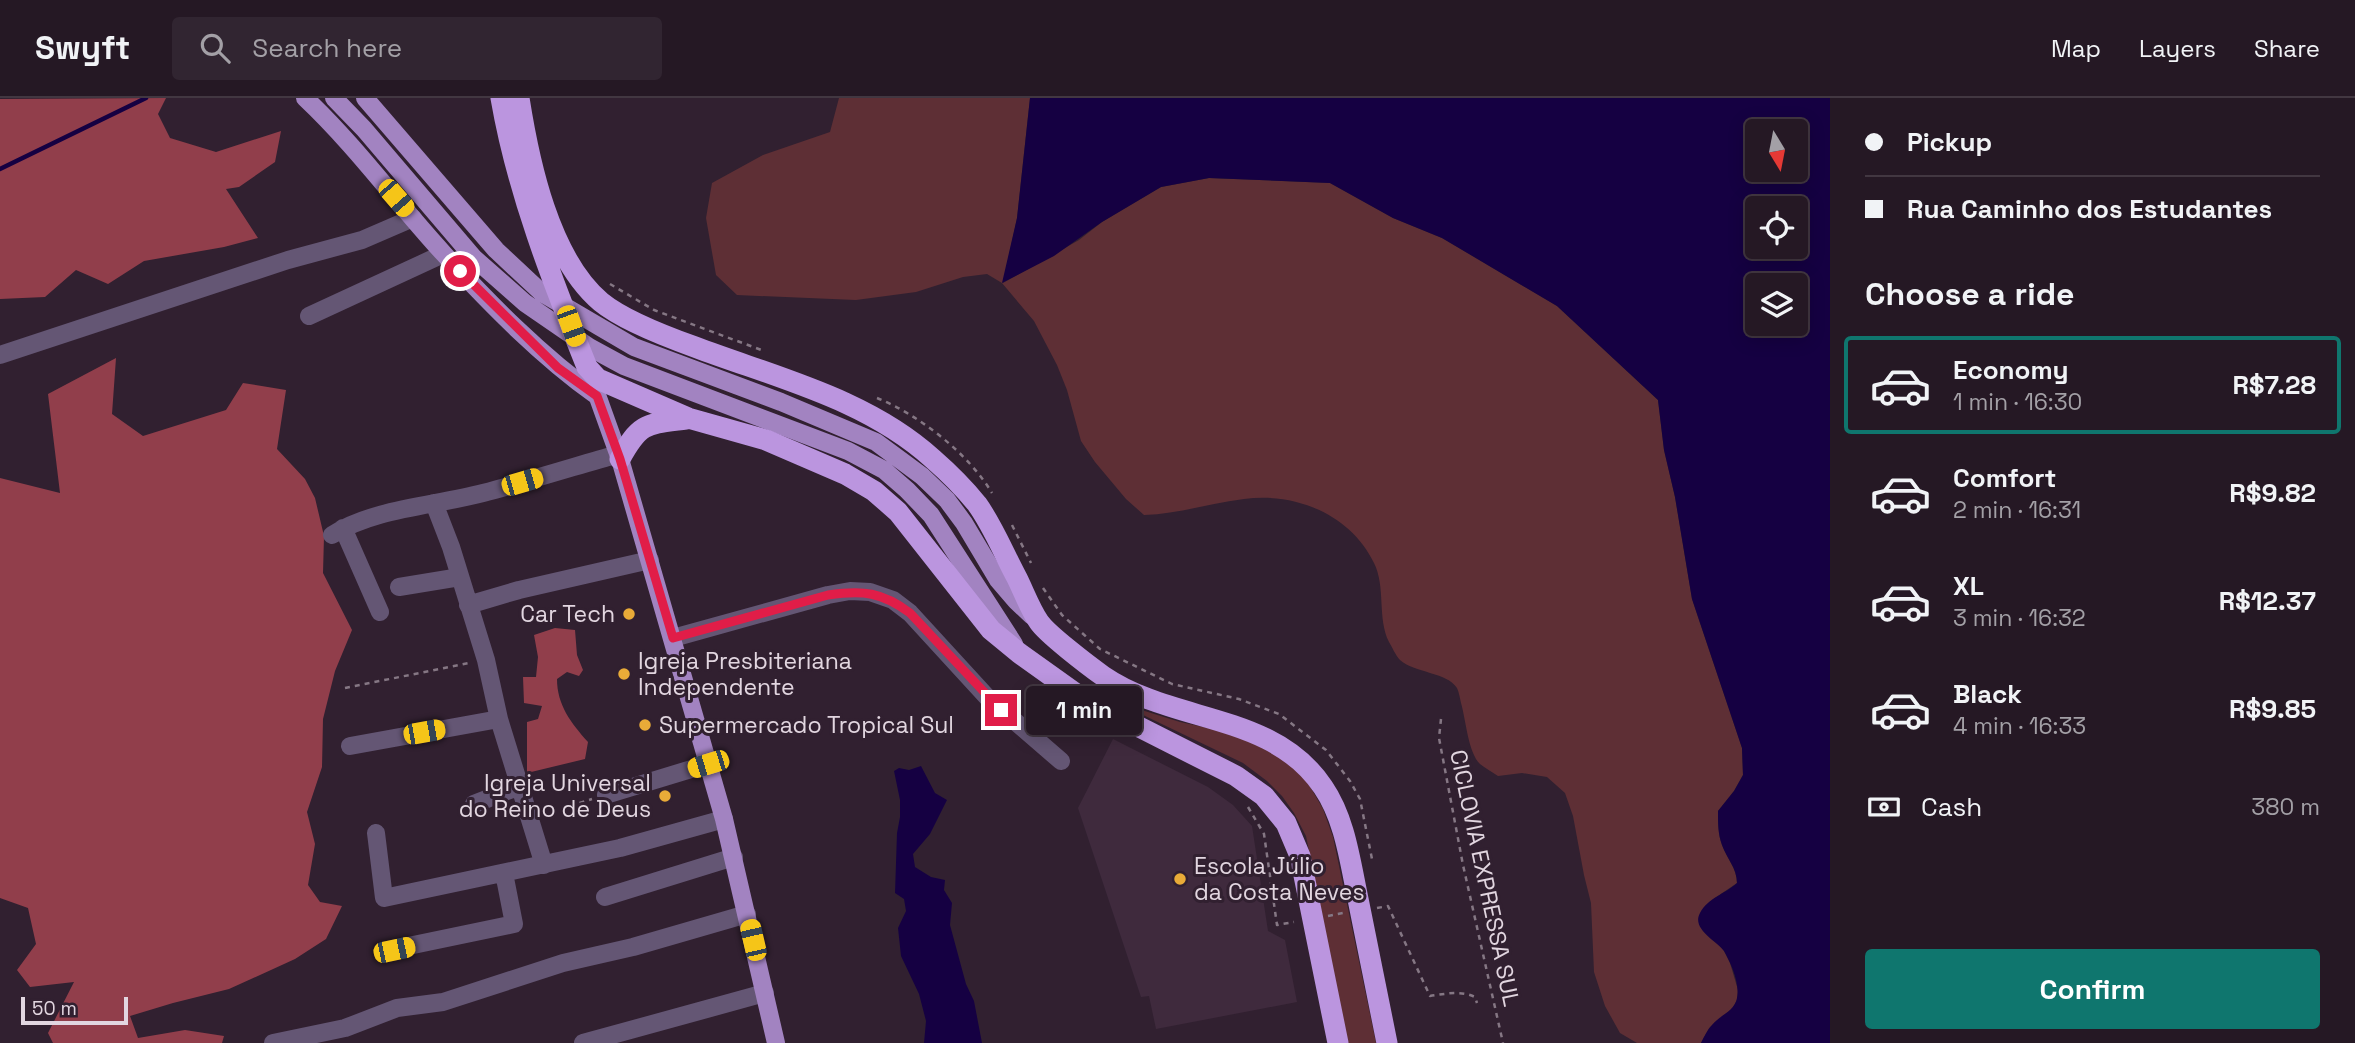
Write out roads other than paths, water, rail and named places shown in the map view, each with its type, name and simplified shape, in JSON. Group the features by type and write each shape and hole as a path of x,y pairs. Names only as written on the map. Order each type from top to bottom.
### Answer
{"highway":[{"path":"501,98 510,146 527,208 587,368 598,379 688,418 766,440 845,474 874,491 898,512 991,630 1019,653 1082,698 1251,785 1286,823 1300,856 1338,1043"},
{"path":"519,98 528,151 544,208 576,275 602,303 673,339 841,400 886,423 913,441 957,481 978,506 1040,623 1099,673 1138,696 1248,730 1282,746 1310,770 1333,804 1346,843 1387,1043"},
{"path":"619,456 632,436 643,428 688,418"}],"main road":[{"path":"305,98 328,120 443,254 558,368 597,396"},
{"path":"334,98 364,128 474,258 535,311 589,347 624,366 848,451 884,470 907,489 931,515 1019,653"},
{"path":"365,98 496,250 542,293 634,347 781,402 876,442 922,476 947,500 998,580 1040,623"},
{"path":"587,368 619,456 724,819 776,1043"}],"street":[{"path":"0,355 288,260 362,240 413,218"},
{"path":"309,316 443,254"},
{"path":"380,612 337,532 400,510 481,493 619,456"},
{"path":"434,503 486,660 499,719 544,865"},
{"path":"468,605 519,590 650,560"},
{"path":"399,587 460,577"},
{"path":"673,638 828,595 870,592 893,600 910,613 987,697 1060,761"},
{"path":"350,746 499,719"},
{"path":"606,795 708,764"},
{"path":"474,804 520,786"},
{"path":"376,834 384,898 654,840 724,819"},
{"path":"605,897 734,857"},
{"path":"394,950 514,924 504,873"},
{"path":"273,1043 345,1028 397,1008 443,1002 563,963 643,944 747,914"},
{"path":"583,1043 765,993"}],"waterway":[{"path":"0,169 146,98"}],"place":[{"name":"Car Tech","path":"629,614"},
{"name":"Igreja Presbiteriana Independente","path":"624,674"},
{"name":"Supermercado Tropical Sul","path":"645,725"},
{"name":"Igreja Universal do Reino de Deus","path":"665,796"},
{"name":"Escola Júlio da Costa Neves","path":"1180,879"}]}
